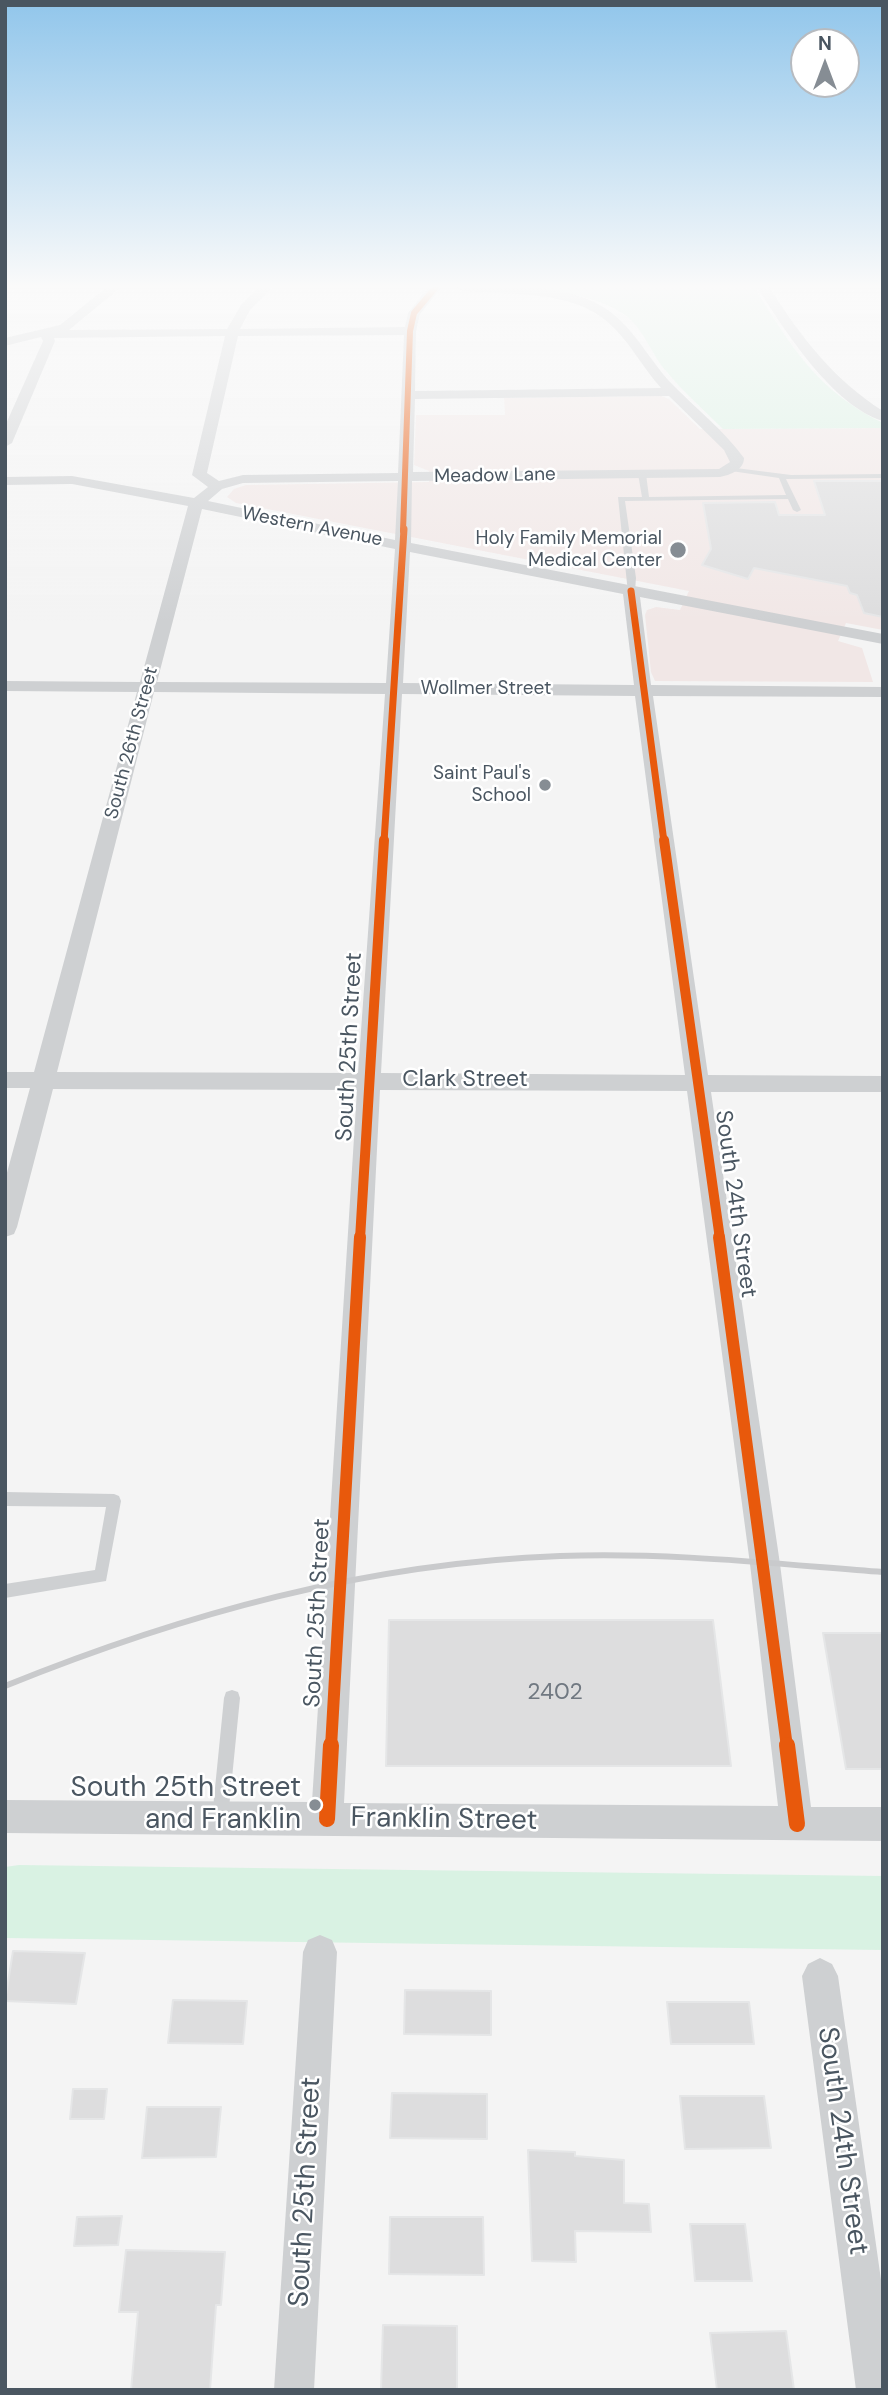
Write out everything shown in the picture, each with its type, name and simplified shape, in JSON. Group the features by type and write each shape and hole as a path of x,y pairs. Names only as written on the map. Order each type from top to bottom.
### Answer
{"street":[{"path":"5,443 25,399"},
{"path":"196,504 217,486 199,475 217,399"},
{"name":"South 25th Street","path":"327,1819 369,1080 403,546 408,399"},
{"path":"679,399 733,452 737,460 731,469"},
{"path":"855,399 883,417"},
{"name":"Meadow Lane","path":"217,486 243,479 720,473 731,469"},
{"name":"Western Avenue","path":"5,481 72,480 110,485 403,546 883,639"},
{"name":"South 26th Street","path":"5,1227 196,504"},
{"name":"South 24th Street","path":"631,591 642,690 765,1564 797,1824"},
{"name":"Wollmer Street","path":"5,686 883,692"},
{"name":"Clark Street","path":"5,1080 883,1084"},
{"name":"Franklin Street","path":"5,1816 883,1824"},
{"path":"5,1831 88,1817"},
{"name":"South 25th Street","path":"295,2390 320,1952"},
{"name":"South 24th Street","path":"820,1976 876,2390"}],"lane":[{"path":"731,469 782,477 883,476"},
{"path":"642,474 646,499"},
{"path":"782,477 797,510"},
{"path":"631,591 633,582 621,499 791,497"},
{"path":"5,1499 114,1501 102,1576 5,1591"},
{"path":"220,1818 232,1698"}],"shaded area":[{"name":"Holy Family Memorial Medical Center","path":"504,399 668,399 700,429 883,428 883,630 846,623 838,641 862,648 873,682 655,681 651,672 645,615 647,610 656,607 680,610 689,591 236,503 227,497 234,489 246,485 429,482 429,471 414,465 416,415 505,415"}],"green space":[{"path":"691,399 844,399 883,423 883,428 723,429"},
{"path":"19,1865 883,1876 883,1950 5,1938 5,1867"}],"building":[{"path":"814,481 883,481 883,617 864,613 857,595 850,593 847,586 754,568 748,579 702,565 711,549 703,503 775,502 779,515 825,515"},
{"path":"389,1620 713,1620 731,1766 386,1766"},
{"path":"823,1633 883,1633 883,1769 846,1769"},
{"path":"13,1951 85,1953 76,2004 5,2001"},
{"path":"405,1990 491,1991 491,2035 404,2034"},
{"path":"173,2000 247,2001 243,2044 168,2043"},
{"path":"667,2002 749,2002 754,2044 671,2044"},
{"path":"73,2089 107,2089 104,2119 70,2119"},
{"path":"392,2093 487,2094 487,2139 390,2138"},
{"path":"680,2096 764,2096 771,2148 685,2149"},
{"path":"147,2107 221,2107 216,2157 142,2158"},
{"path":"528,2150 575,2152 575,2156 624,2160 624,2203 649,2204 651,2232 575,2231 576,2262 532,2261"},
{"path":"122,2216 118,2245 74,2246 77,2217"},
{"path":"390,2217 483,2217 484,2275 389,2274"},
{"path":"690,2224 745,2224 752,2281 695,2281"},
{"path":"126,2250 225,2252 221,2305 216,2305 210,2390 131,2390 138,2312 119,2312"},
{"path":"383,2325 457,2326 457,2390 381,2390"},
{"path":"786,2331 794,2390 717,2390 710,2333"}],"railway":[{"path":"5,1686 140,1636 208,1615 347,1581 417,1569 488,1561 600,1555 722,1560 883,1572"}],"cycle path":[{"path":"327,1819 369,1080 403,546 408,399"},
{"path":"631,591 765,1564 797,1824"}],"place":[{"name":"Holy Family Memorial Medical Center","path":"678,550"},
{"name":"Saint Paul's School","path":"545,785"},
{"name":"South 25th Street and Franklin","path":"315,1805"}]}
